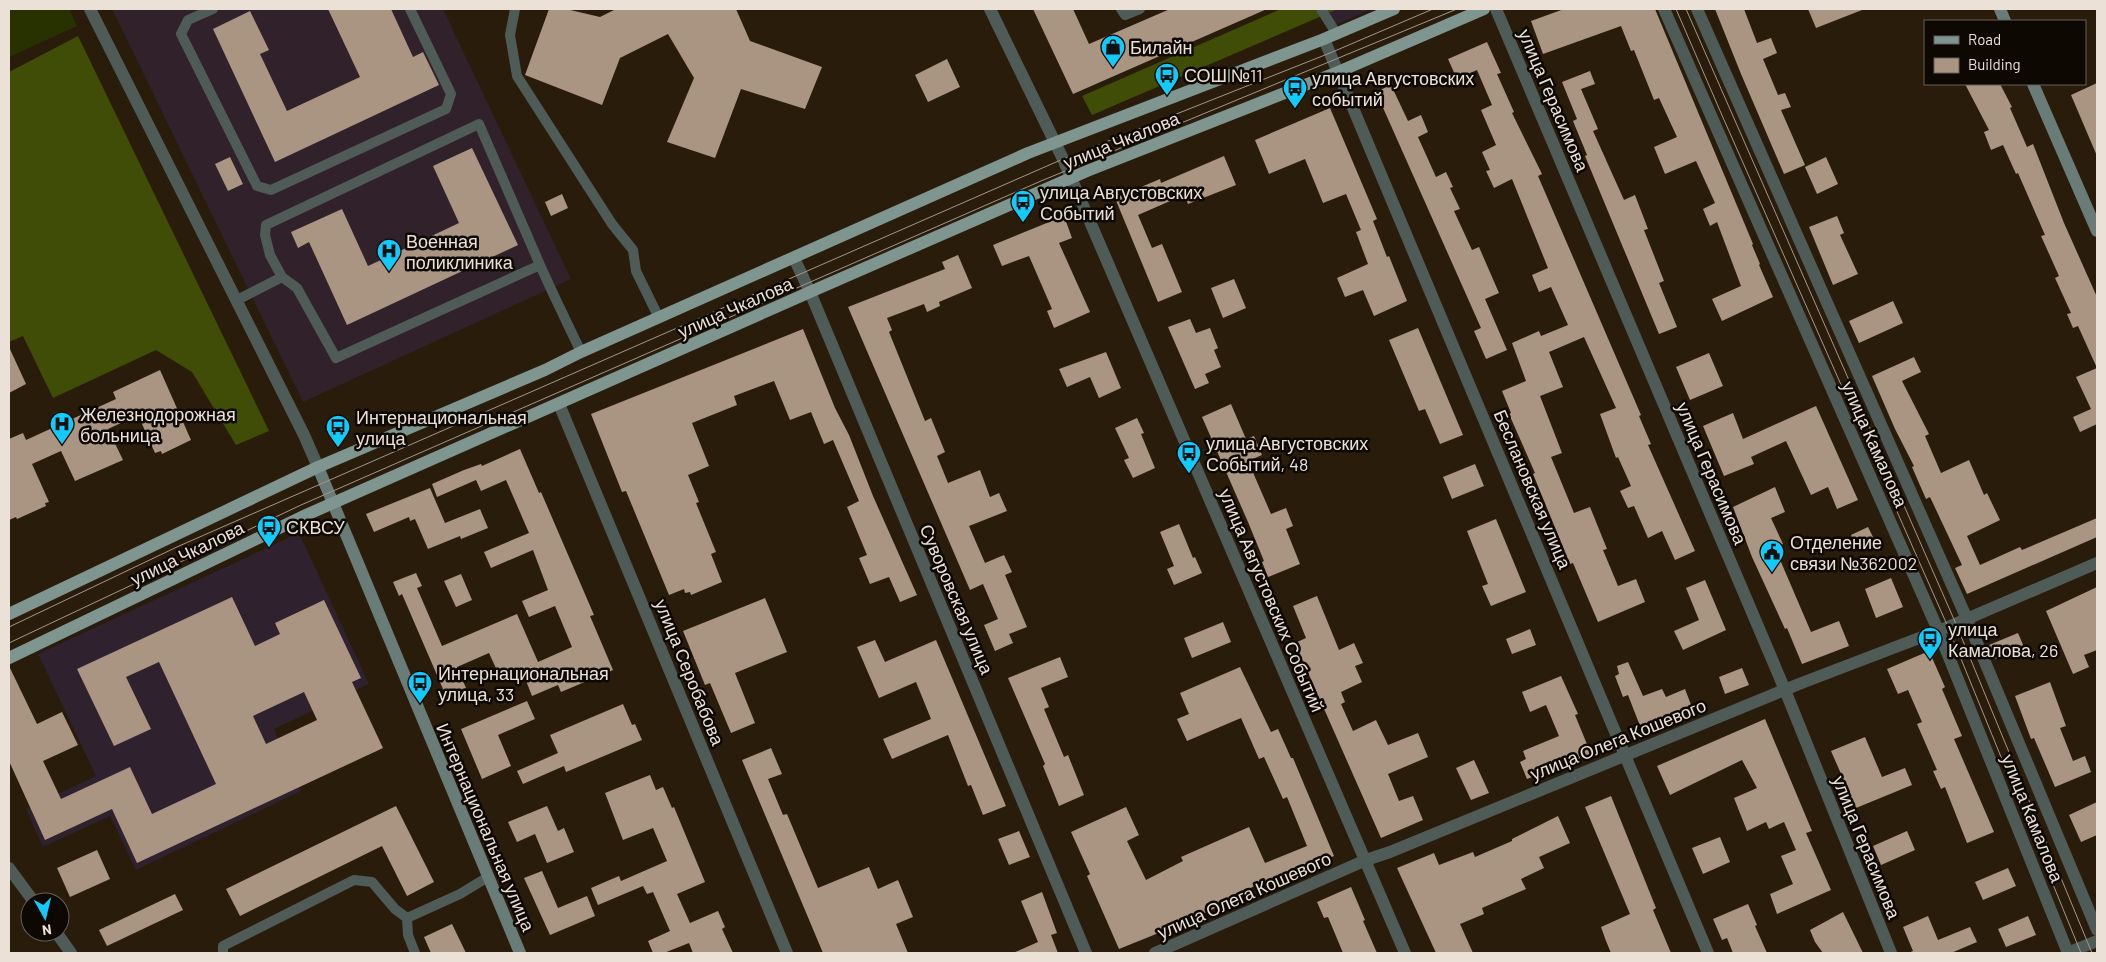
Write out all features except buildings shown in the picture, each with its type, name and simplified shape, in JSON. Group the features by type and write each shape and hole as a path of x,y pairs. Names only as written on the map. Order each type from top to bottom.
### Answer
{"main road":[{"name":"улица Чкалова","path":"9,614 318,467 545,370 581,352 1054,142 1324,39 1394,9"},
{"name":"улица Чкалова","path":"9,658 333,503 810,292 1070,179 1338,72 1484,9"},
{"path":"2033,85 2097,231"},
{"name":"Интернациональная улица","path":"318,467 520,953"}],"street":[{"name":"Интернациональная улица","path":"90,9 304,435 318,467"},
{"path":"990,9 1070,179"},
{"name":"улица Герасимова","path":"1496,9 1786,690 1891,953"},
{"name":"улица Камалова","path":"1664,9 1938,630 2068,953"},
{"name":"улица Камалова","path":"1697,9 1967,619 2097,930"},
{"name":"Беслановская улица","path":"1324,39 1708,953"},
{"name":"улица Августовских Событий","path":"1070,179 1405,953"},
{"name":"Суворовская улица","path":"794,258 810,292 1086,953"},
{"name":"улица Серобабова","path":"559,404 787,953"},
{"name":"улица Олега Кошевого","path":"1155,953 1366,860 1967,619 2097,563"},
{"path":"9,868 27,892"},
{"path":"2068,953 2097,941"},
{"path":"63,942 71,953"}],"lane":[{"path":"213,9 188,20 181,34 257,186 271,190 446,109 451,94 410,9"},
{"path":"515,9 510,34 517,76 612,224 633,250 636,271 659,318"},
{"path":"1121,9 1125,15 1140,9"},
{"path":"1321,9 1336,33"},
{"path":"540,264 336,358 297,288 282,277 270,255 265,235 266,225 479,124 540,264 559,308 581,352"},
{"path":"236,300 282,277"},
{"path":"407,918 460,894 488,877"},
{"path":"223,953 223,946 354,880 372,882 395,909 407,918 408,935 414,953"}],"shaded area":[{"path":"112,9 443,9 571,279 303,402"},
{"path":"1328,9 1372,9 1335,25"},
{"path":"299,533 369,684 274,729 301,791 136,870 110,816 43,847 26,809 96,776 38,654"}],"green space":[{"path":"9,9 69,9 77,26 9,57"},
{"path":"1281,9 1338,9 1092,115 1082,96"},
{"path":"78,36 269,431 236,445 192,372 156,350 53,398 23,336 9,342 9,72"}],"tram line":[{"path":"9,627 179,546 1063,159 1330,53 1433,9"},
{"path":"9,643 301,505 1041,181 1457,9"},
{"path":"1676,9 1948,627 2081,953"},
{"path":"1686,9 1956,624 2092,953"}],"place":[{"name":"Билайн","path":"1113,68"},
{"name":"СОШ №11","path":"1167,96"},
{"name":"улица Августовских событий","path":"1295,109"},
{"name":"улица Августовских Событий","path":"1023,223"},
{"name":"Военная поликлиника","path":"389,272"},
{"name":"Железнодорожная больница","path":"62,445"},
{"name":"Интернациональная улица","path":"338,448"},
{"name":"улица Августовских Событий, 48","path":"1189,474"},
{"name":"СКВСУ","path":"269,548"},
{"name":"Отделение связи №362002","path":"1772,573"},
{"name":"улица Камалова, 26","path":"1930,660"},
{"name":"Интернациональная улица, 33","path":"420,704"}]}
